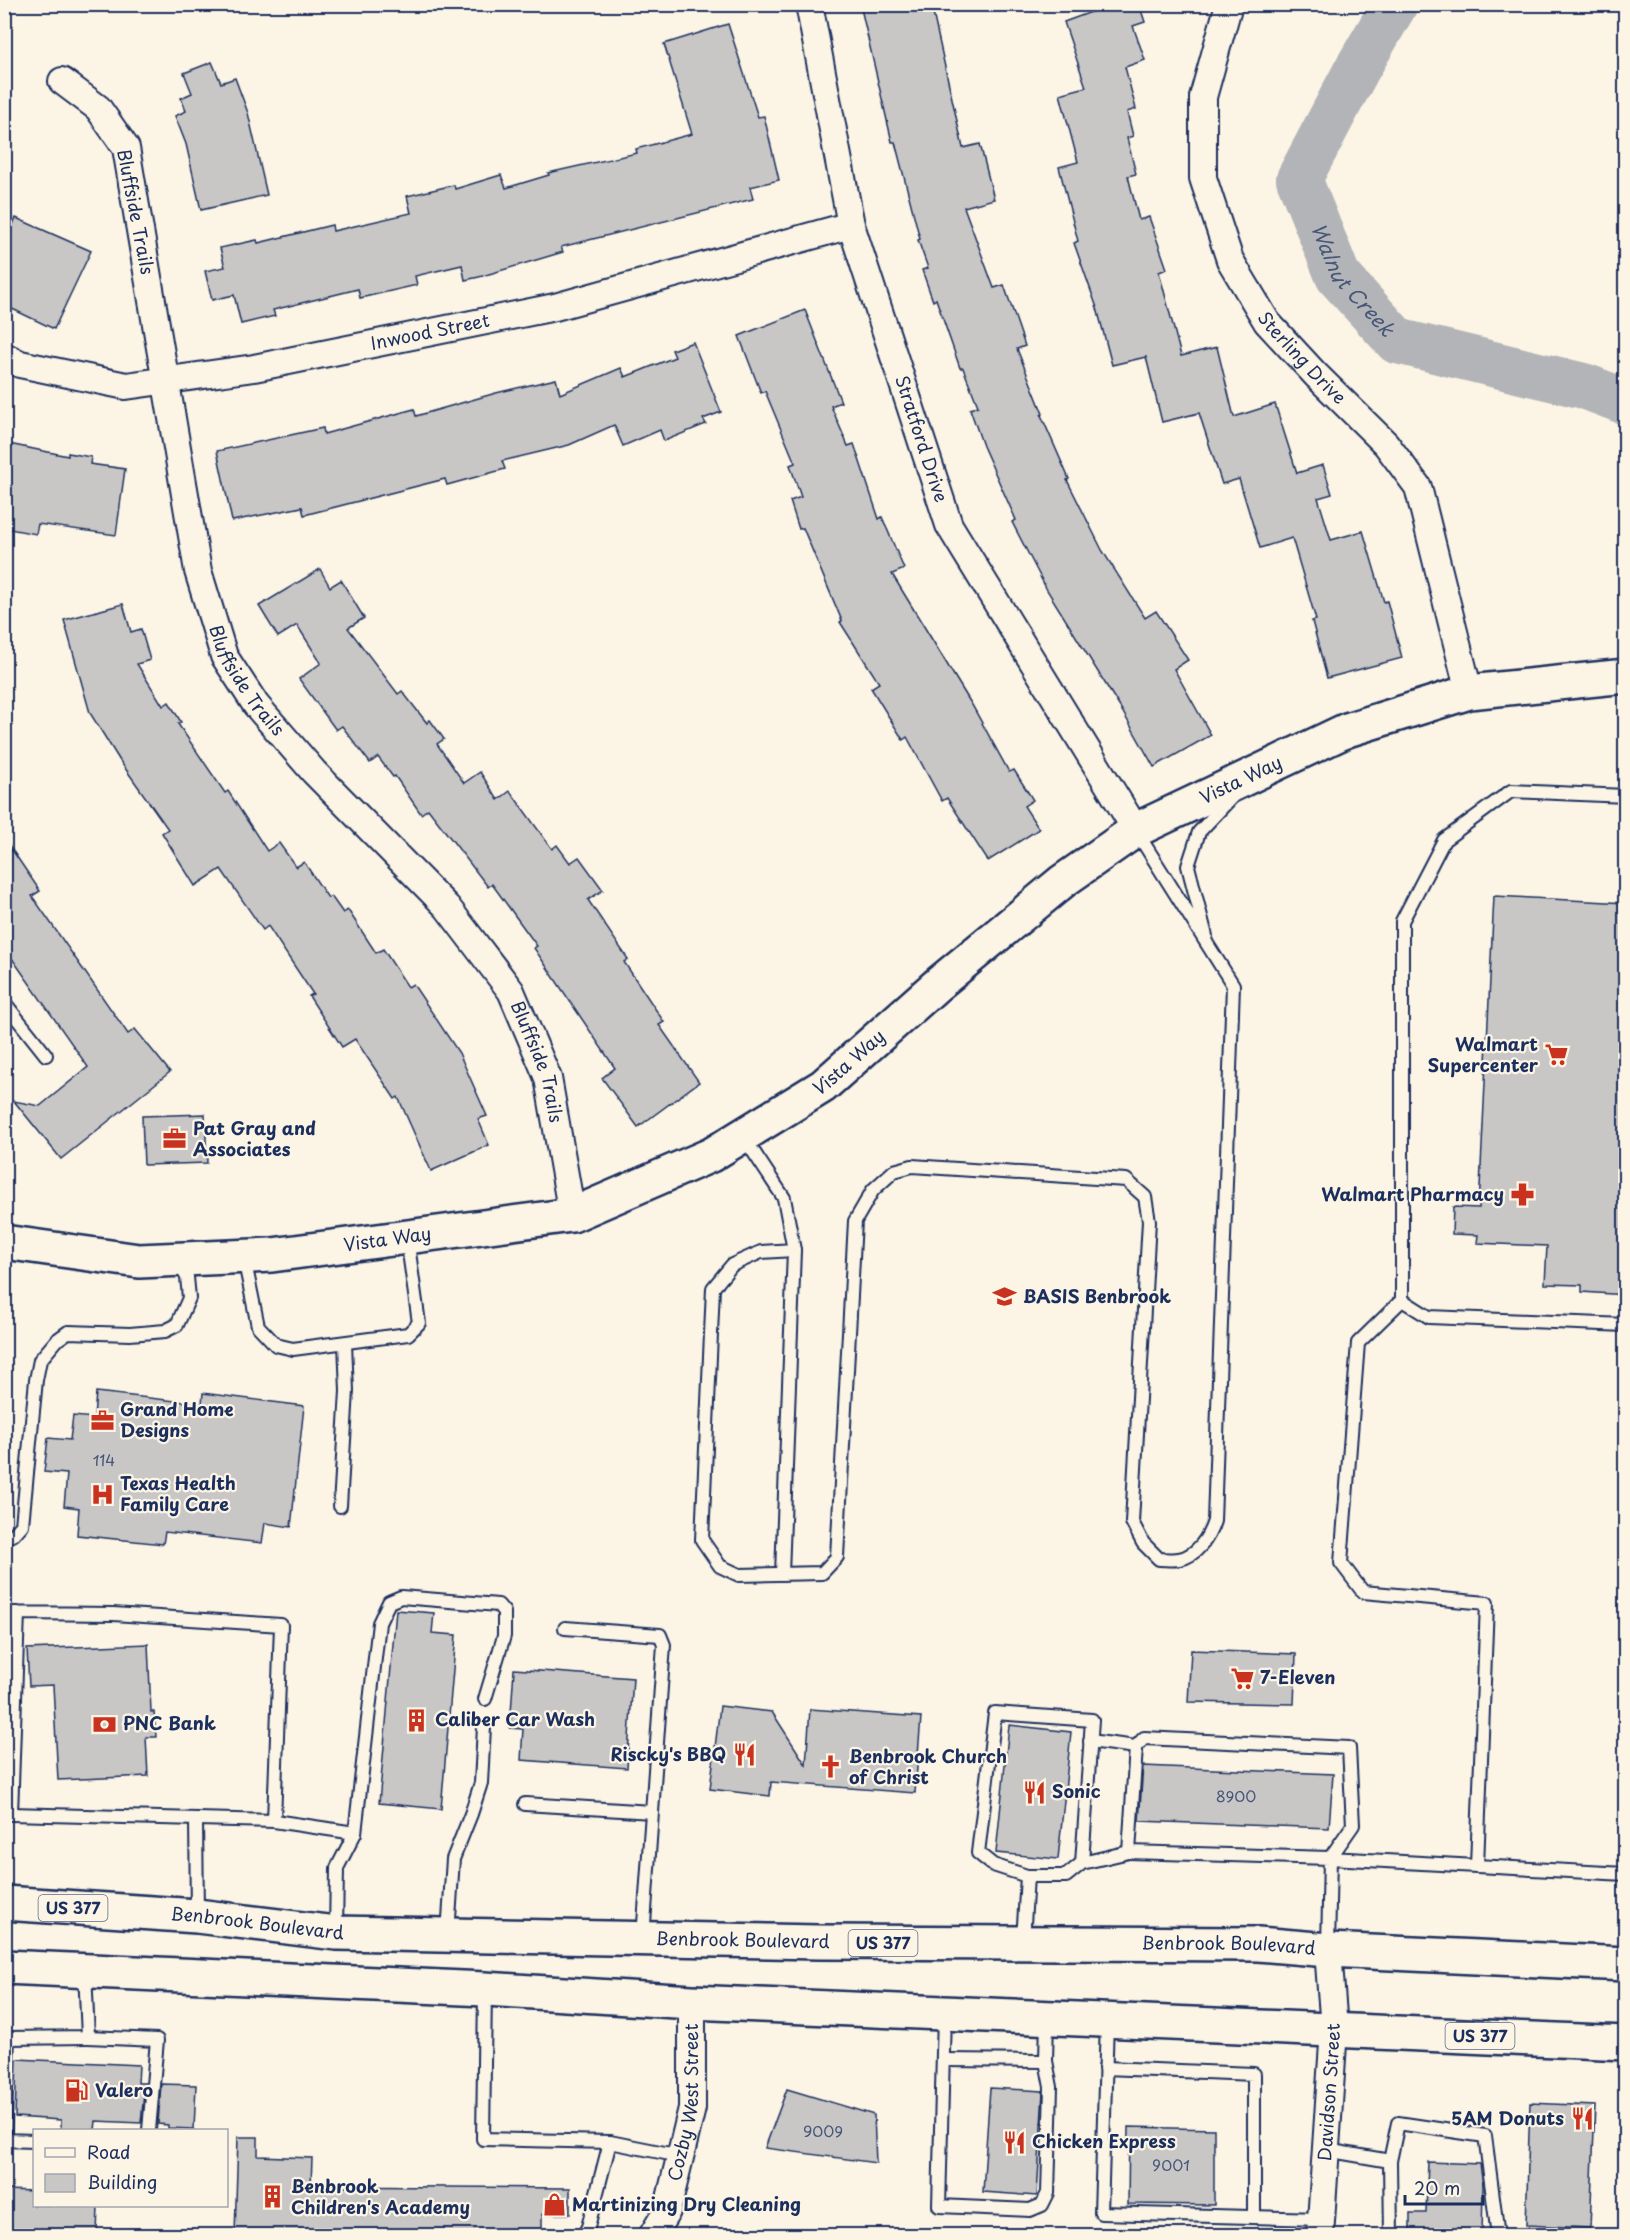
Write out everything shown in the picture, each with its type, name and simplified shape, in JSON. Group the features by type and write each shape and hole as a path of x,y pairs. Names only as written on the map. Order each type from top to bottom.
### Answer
{"main road":[{"name":"Vista Way","path":"4,1242 139,1261 175,1260 272,1255 572,1215 711,1155 823,1086 938,984 1063,881 1136,830 1347,730 1469,692 1626,676"},
{"name":"Benbrook Boulevard","path":"4,1903 197,1916 336,1933 819,1942 1258,1944 1328,1950 1626,1964"},
{"name":"US 377","path":"4,1966 486,1989 692,2002 1626,2043"}],"street":[{"name":"Stratford Drive","path":"809,4 851,225 949,525 1136,830"},
{"name":"Sterling Drive","path":"1229,4 1203,97 1203,178 1230,260 1267,322 1316,375 1386,444 1418,487 1469,692"},
{"name":"Bluffside Trails","path":"62,81 98,108 126,148 198,571 224,656 263,713 314,772 447,907 511,991 548,1078 572,1215"},
{"name":"Inwood Street","path":"4,356 20,364 126,386 254,368 555,307 851,225"},
{"name":"Davidson Street","path":"1321,2227 1334,2030 1328,1950"},
{"name":"Cozby West Street","path":"652,2235 667,2211 692,2108 692,2002"}],"lane":[{"path":"1210,948 1188,866 1199,832 1253,775"},
{"path":"1477,1866 1487,1603 1363,1592 1341,1563 1358,1343 1402,1300 1402,921 1444,840 1511,791 1626,796"},
{"path":"794,1250 761,1252 732,1265 713,1288 702,1540 720,1566 739,1575 822,1573 837,1557 855,1221 873,1190 894,1171 912,1166 1126,1180 1145,1197 1149,1221 1132,1522 1143,1543 1159,1559 1179,1559 1192,1553 1209,1537 1214,1521 1233,985 1136,830"},
{"path":"4,1002 46,1055"},
{"path":"742,1135 784,1198 794,1250 782,1574"},
{"path":"244,1256 258,1326 276,1345 293,1349 345,1343 408,1334 419,1323 407,1237"},
{"path":"4,1539 14,1534 22,1525 36,1380 40,1360 57,1340 68,1332 130,1334 165,1331 177,1325 189,1298 187,1277 175,1260"},
{"path":"1402,1300 1429,1317 1626,1325"},
{"path":"340,1506 347,1391 345,1343"},
{"path":"336,1933 337,1868 356,1833 379,1623 389,1602 401,1597 498,1605 504,1612 504,1636 485,1699"},
{"path":"4,1613 113,1614 282,1625 274,1821"},
{"path":"18,1613 8,1787 10,1814 274,1821 356,1833"},
{"path":"565,1628 660,1635 664,1645 643,1939"},
{"path":"1082,1863 1092,1720 995,1713 978,1853 993,1865 1027,1876 1066,1876 1082,1863 1129,1852 1330,1858 1626,1874"},
{"path":"448,1935 453,1859 481,1783 484,1727"},
{"path":"1129,1852 1136,1747 1144,1738 1349,1748 1353,1824 1330,1858 1328,1950"},
{"path":"1090,1741 1136,1747"},
{"path":"525,1804 652,1812"},
{"path":"196,1819 197,1916"},
{"path":"1023,1943 1027,1876"},
{"path":"85,1970 88,2037"},
{"path":"486,1989 483,2139 610,2142 680,2156"},
{"path":"944,2013 939,2206 1030,2210 1042,2205 1048,2193 1051,2087 1046,2061 1047,2017"},
{"path":"1107,2020 1101,2213 1254,2217 1321,2227"},
{"path":"33,2141 4,2140 8,2038 88,2037 157,2040 149,2129"},
{"path":"943,2060 1046,2061"},
{"path":"1105,2068 1254,2074 1254,2217"},
{"path":"1391,2235 1390,2161 1398,2123 1485,2136 1498,2235"},
{"path":"583,2235 588,2228 610,2142"},
{"path":"1326,2150 1390,2161"}],"building":[{"path":"860,4 931,4 963,148 980,144 994,199 964,207 994,288 1004,285 1025,346 1017,349 1043,414 1041,415 1069,479 1067,480 1102,550 1145,618 1156,611 1188,660 1174,669 1211,735 1154,767 1047,590 1012,522 1016,520 983,446 970,409 978,406 963,368 960,368 936,299 933,301 922,270 928,268 918,240 920,239 895,142 892,142"},
{"path":"1113,4 1139,4 1145,22 1133,26 1145,60 1125,67 1136,109 1127,112 1133,136 1127,138 1136,174 1128,176 1139,220 1149,217 1167,269 1159,272 1181,356 1217,347 1234,417 1275,404 1297,473 1323,465 1332,494 1318,498 1331,540 1363,531 1384,602 1387,601 1402,658 1327,678 1312,621 1316,620 1292,538 1260,548 1239,479 1222,484 1199,413 1162,422 1146,357 1112,365 1097,308 1074,243 1078,241 1059,167 1078,162 1060,94 1086,87 1064,22"},
{"path":"728,24 758,117 764,116 779,180 750,187 753,199 561,247 563,252 479,277 465,280 462,265 415,276 417,285 360,298 358,289 273,310 275,316 241,324 234,295 212,300 205,271 225,267 220,248 257,240 258,243 332,225 333,231 411,213 407,196 454,185 455,189 501,175 506,188 549,175 548,173 637,153 636,149 692,134 664,44"},
{"path":"212,62 221,83 235,78 248,113 267,195 201,210 186,144 175,116 186,111 181,98 192,93 184,73"},
{"path":"16,218 91,251 54,329 4,305 4,243"},
{"path":"805,310 841,402 831,406 848,446 854,444 879,519 882,517 904,569 892,574 972,705 1009,772 1014,770 1033,800 1024,806 1039,829 988,861 947,798 942,801 907,737 903,740 871,688 879,683 840,622 842,621 803,528 799,529 790,501 801,497 790,465 795,463 765,391 761,393 739,336"},
{"path":"693,342 721,412 703,419 706,424 664,441 660,430 623,446 614,425 569,445 502,461 505,469 447,485 445,479 304,515 302,507 232,521 217,451 323,428 324,434 414,409 416,416 556,379 560,394 621,368 625,377 675,357 672,350"},
{"path":"4,443 68,456 68,453 91,457 90,464 125,469 116,535 38,524 36,534 4,528"},
{"path":"320,569 330,587 341,580 364,618 348,628 398,694 402,691 427,723 430,720 444,739 437,744 464,783 480,772 498,800 510,791 552,849 557,845 570,863 579,857 603,890 588,900 628,959 624,962 664,1022 659,1025 699,1082 638,1127 602,1078 615,1068 534,948 537,946 492,884 488,887 428,809 421,814 395,776 393,777 378,757 370,763 342,726 336,730 299,679 321,663 297,625 278,637 259,606"},
{"path":"123,604 131,632 141,629 150,660 137,664 163,706 169,702 181,722 178,724 225,793 228,791 267,851 279,843 296,867 304,862 328,898 331,896 343,913 348,910 376,953 383,949 408,987 413,984 459,1053 487,1116 478,1119 489,1145 431,1171 398,1097 395,1099 355,1039 342,1047 309,996 313,994 268,926 263,930 221,869 195,886 162,833 168,829 120,761 90,713 64,620"},
{"path":"4,838 40,891 32,896 128,1034 135,1029 170,1072 61,1159 14,1101 40,1106 88,1067 4,947"},
{"name":"Walmart Supercenter","path":"1494,896 1626,903 1626,1295 1582,1292 1582,1285 1545,1284 1547,1246 1477,1243 1478,1235 1452,1234 1453,1207 1479,1208"},
{"name":"Pat Gray and Associates","path":"205,1114 207,1163 144,1165 142,1116"},
{"path":"96,1392 202,1404 203,1393 304,1406 291,1527 265,1523 262,1543 165,1532 163,1544 77,1535 79,1508 64,1506 67,1474 44,1472 48,1438 70,1440 73,1416 94,1418"},
{"name":"Caliber Car Wash","path":"396,1610 434,1613 432,1633 456,1635 441,1809 379,1803"},
{"name":"PNC Bank","path":"148,1644 151,1712 154,1712 156,1737 146,1737 148,1776 58,1780 53,1685 29,1686 27,1649"},
{"name":"7-Eleven","path":"1191,1650 1296,1654 1294,1704 1188,1702"},
{"path":"514,1669 633,1678 627,1768 521,1760 523,1729 510,1728"},
{"path":"720,1706 772,1712 806,1765 810,1709 921,1717 915,1793 771,1782 770,1796 710,1789"},
{"name":"Sonic","path":"1009,1725 1071,1732 1058,1859 996,1853"},
{"path":"1143,1766 1333,1774 1329,1828 1139,1821"},
{"path":"17,2059 139,2065 138,2083 145,2083 141,2123 96,2121 95,2129 61,2129 61,2120 15,2117"},
{"path":"161,2084 196,2085 194,2129 168,2128 168,2125 158,2124"},
{"name":"Chicken Express","path":"990,2088 1043,2091 1037,2196 983,2192"},
{"path":"787,2089 874,2115 876,2163 765,2148"},
{"path":"1530,2103 1595,2106 1590,2228 1526,2225"},
{"path":"1129,2127 1214,2129 1214,2205 1128,2204"},
{"path":"238,2137 258,2137 258,2156 312,2158 311,2186 570,2188 570,2214 542,2214 542,2235 235,2235"},
{"path":"1428,2162 1480,2164 1483,2186 1482,2235 1410,2235 1410,2213 1426,2213"},
{"path":"4,2190 33,2191 33,2207 98,2207 97,2235 4,2235"}],"waterway":[{"name":"Walnut Creek","path":"1395,4 1356,71 1299,179 1338,276 1397,341 1584,386 1626,402"}],"place":[{"name":"Walmart Supercenter","path":"1556,1055"},
{"name":"Pat Gray and Associates","path":"175,1139"},
{"name":"Walmart Pharmacy","path":"1522,1195"},
{"name":"BASIS Benbrook","path":"1005,1297"},
{"name":"Grand Home Designs","path":"102,1420"},
{"name":"Texas Health Family Care","path":"102,1494"},
{"name":"7-Eleven","path":"1242,1678"},
{"name":"Caliber Car Wash","path":"417,1720"},
{"name":"PNC Bank","path":"105,1724"},
{"name":"Riscky's BBQ","path":"744,1755"},
{"name":"Benbrook Church of Christ","path":"831,1767"},
{"name":"Sonic","path":"1034,1792"},
{"name":"Valero","path":"77,2091"},
{"name":"5AM Donuts","path":"1582,2119"},
{"name":"Chicken Express","path":"1014,2142"},
{"name":"Benbrook Children's Academy","path":"273,2197"},
{"name":"Martinizing Dry Cleaning","path":"554,2205"}]}
